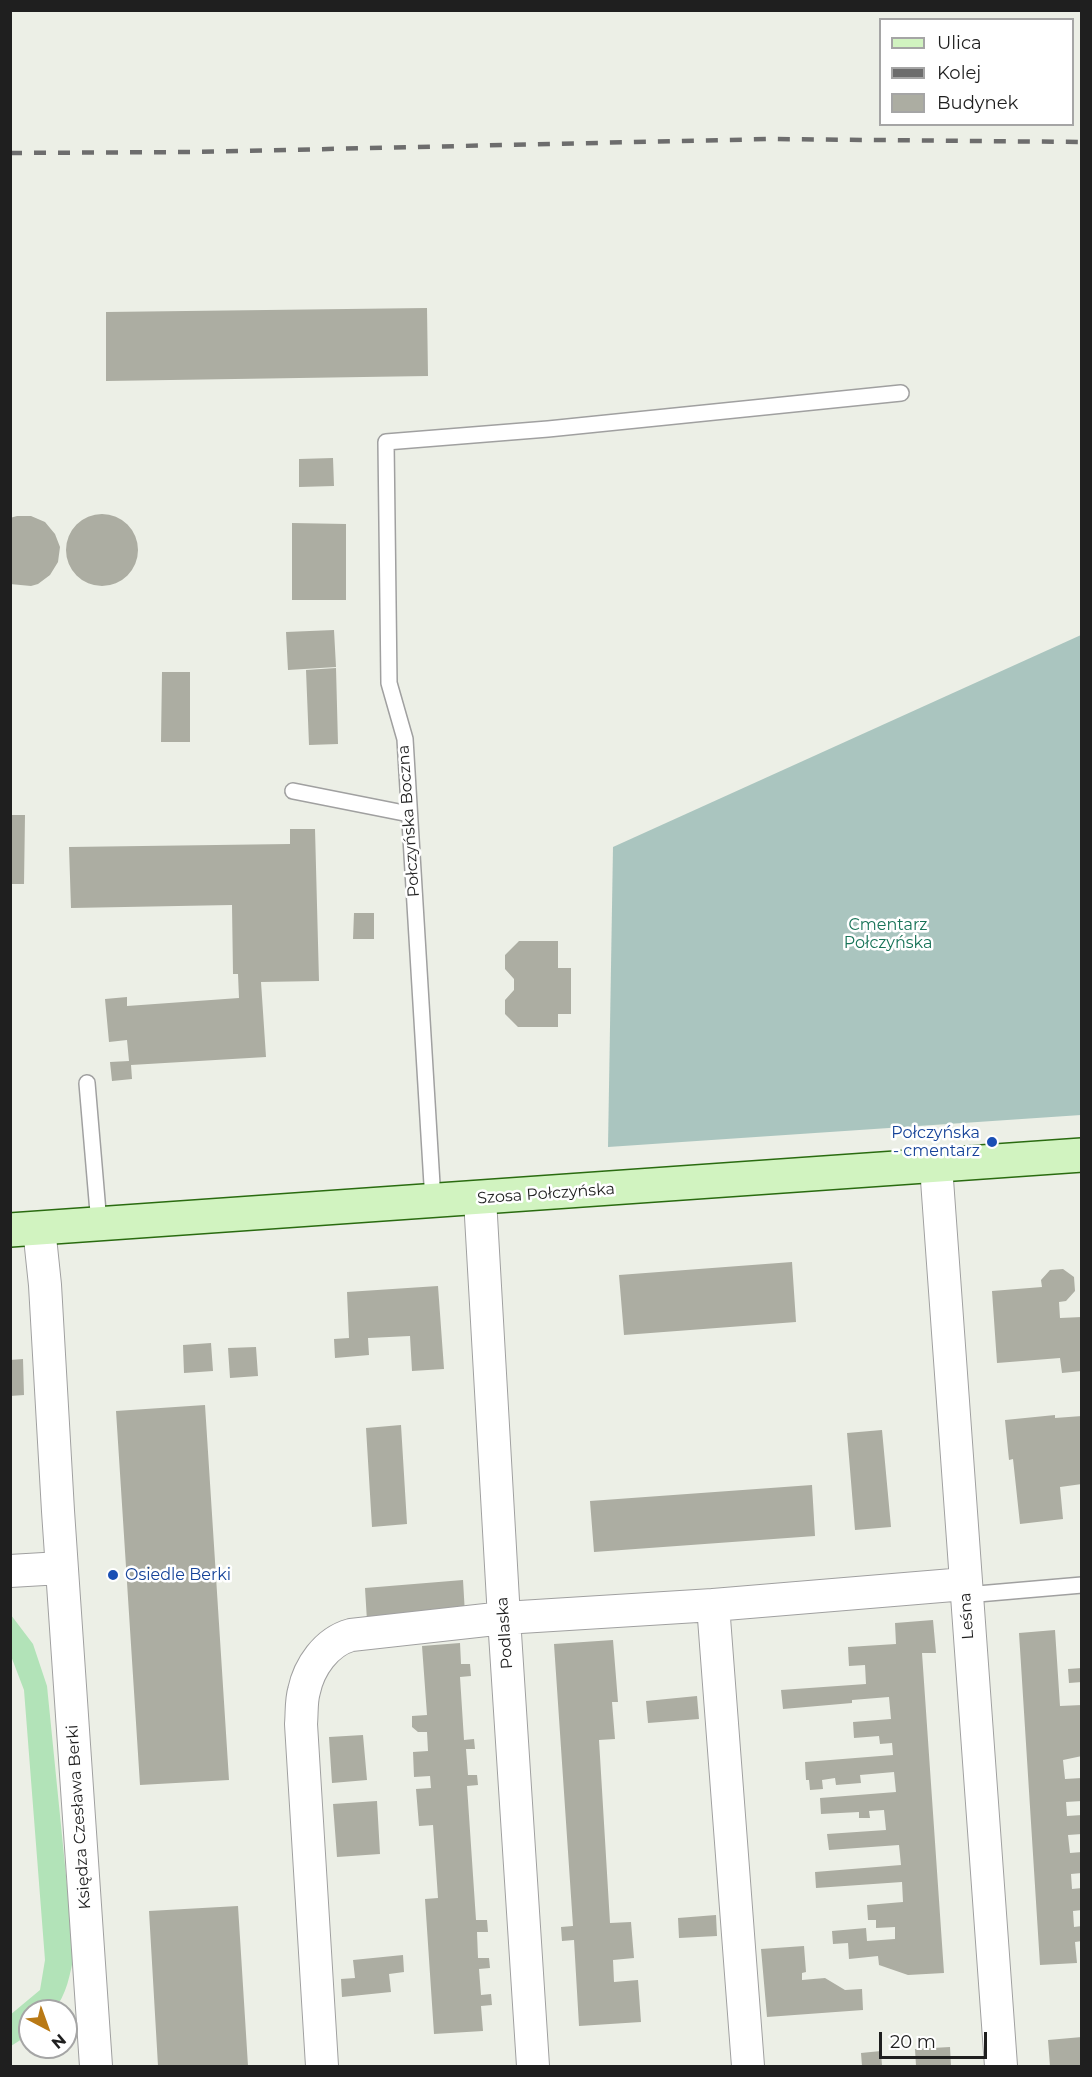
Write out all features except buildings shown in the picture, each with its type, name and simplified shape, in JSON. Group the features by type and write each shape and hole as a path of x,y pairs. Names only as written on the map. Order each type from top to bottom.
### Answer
{"main road":[{"name":"Szosa Połczyńska","path":"25,1229 480,1199 1082,1155"}],"street":[{"name":"Leśna","path":"936,1166 1001,2067"},
{"name":"Podlaska","path":"480,1199 533,2067"},
{"name":"Księdza Czesława Berki","path":"25,1229 47,1308 61,1568 96,2067"},
{"path":"10,1571 61,1568"},
{"path":"322,2067 301,1724 303,1692 308,1677 321,1655 329,1647 345,1636 504,1618 965,1590"},
{"path":"713,1605 748,2067"}],"lane":[{"name":"Połczyńska Boczna","path":"433,1202 405,739 389,683 386,442 548,429 902,393"},
{"path":"293,792 409,814"},
{"path":"87,1083 99,1224"},
{"path":"965,1590 1082,1585"}],"green space":[{"name":"Cmentarz Połczyńska","path":"1081,635 1081,1115 608,1147 613,847"},
{"path":"11,1615 33,1644 47,1686 74,1955 61,1999 29,1999 40,1990 45,1960 24,1690 11,1656"},
{"path":"18,2008 18,2042 11,2046 10,2015"}],"railway":[{"path":"10,153 195,152 770,139 1082,142"}],"place":[{"name":"Połczyńska - cmentarz","path":"992,1142"},
{"name":"Osiedle Berki","path":"113,1575"}]}
